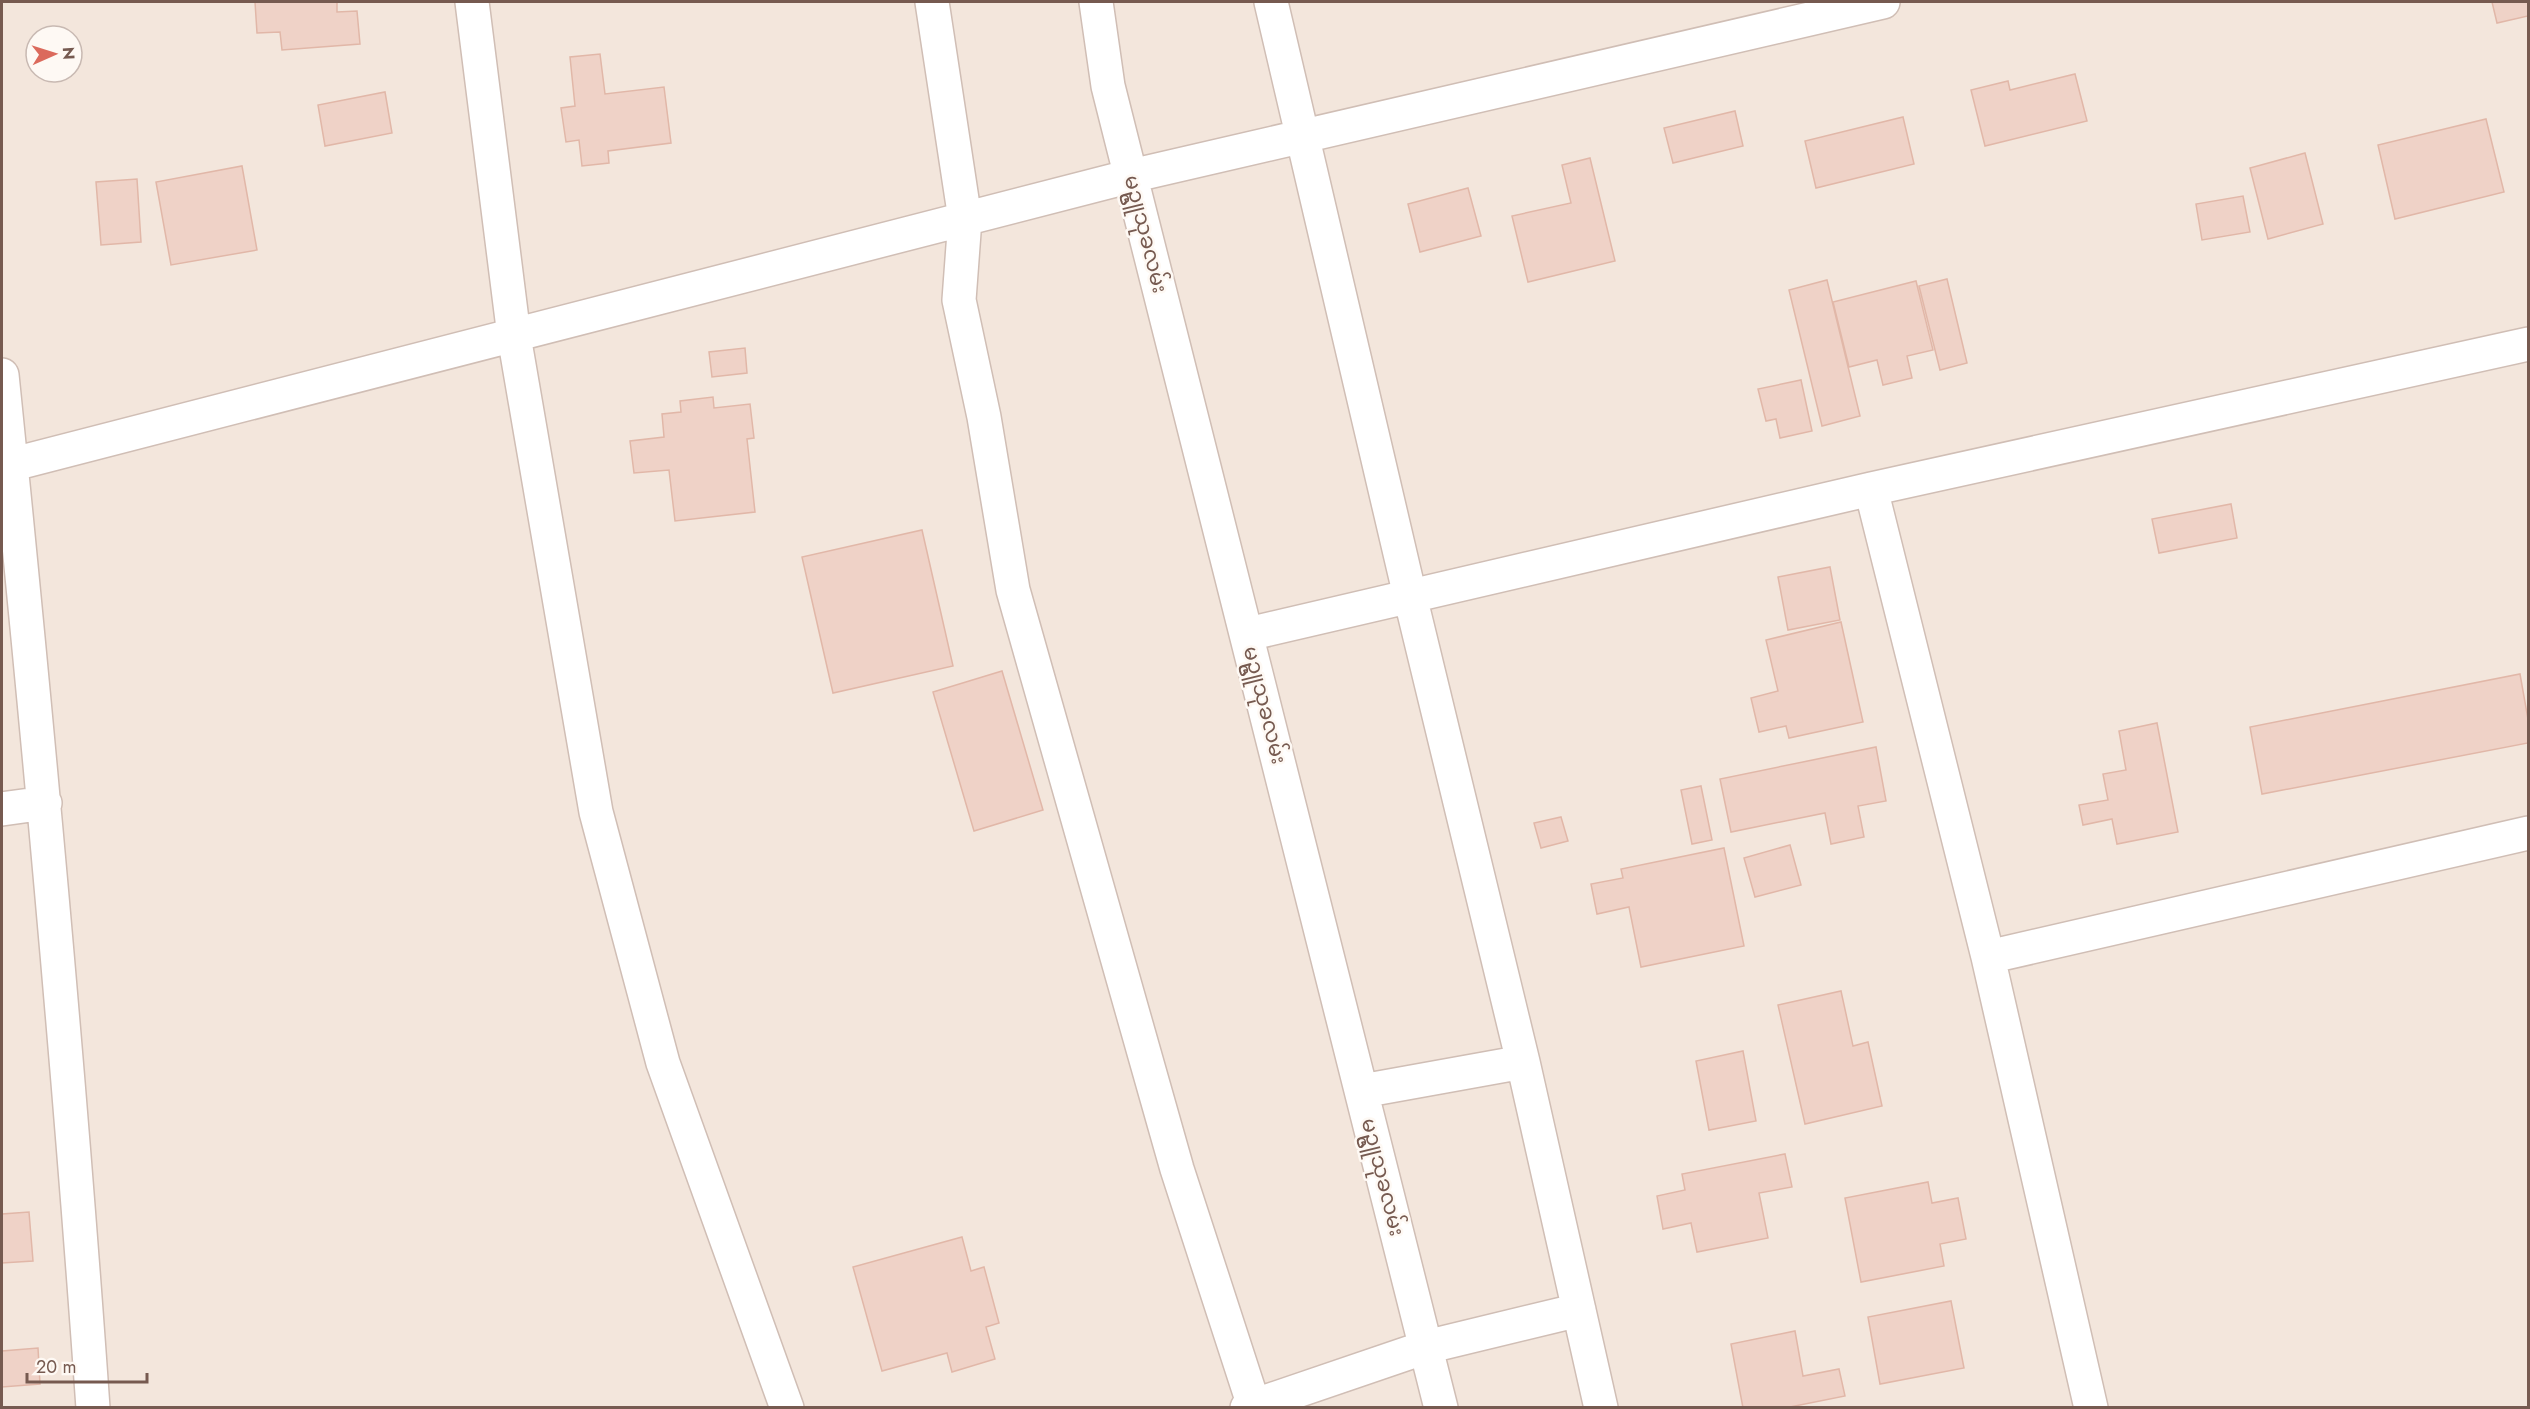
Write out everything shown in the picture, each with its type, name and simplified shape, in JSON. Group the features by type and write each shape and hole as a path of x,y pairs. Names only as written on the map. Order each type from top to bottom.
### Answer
{"street":[{"path":"472,2 514,336 596,812 663,1063 787,1407"},
{"path":"932,2 964,219 959,300 984,417 1012,590 1177,1169 1251,1407 1426,1347 1579,1310"},
{"name":"မဥ္ဇူသုခလမ်း","path":"1096,2 1108,86 1248,634 1441,1407"},
{"path":"1271,2 1410,597 1523,1062 1601,1407"},
{"path":"6,467 1131,176 1883,2"},
{"path":"1248,634 1871,489 2529,344"},
{"path":"2,375 6,467 45,803 76,1167 93,1407"},
{"path":"1871,489 1988,957 2091,1407"},
{"path":"2,808 45,803"},
{"path":"1988,957 2529,833"},
{"path":"1362,1092 1523,1062"}],"shaded area":[{"path":"2,2 2528,2 2528,1407 2,1407"}],"building":[{"path":"255,2 337,2 337,12 357,11 360,44 282,50 280,32 257,33"},
{"path":"2492,2 2528,2 2528,16 2497,23"},
{"path":"600,54 605,94 664,87 671,143 608,151 609,163 582,166 579,140 566,142 561,108 575,106 570,57"},
{"path":"2075,74 2087,121 1985,146 1971,90 2008,81 2010,90"},
{"path":"385,92 392,133 325,146 318,105"},
{"path":"1735,111 1743,146 1673,163 1664,128"},
{"path":"1903,117 1914,164 1816,188 1805,141"},
{"path":"2486,119 2504,192 2395,219 2378,145"},
{"path":"2305,153 2323,224 2268,239 2250,168"},
{"path":"1590,158 1615,261 1528,282 1512,216 1571,203 1562,165"},
{"path":"242,166 257,250 171,265 156,182"},
{"path":"137,179 141,242 101,245 96,182"},
{"path":"1468,188 1481,236 1420,252 1408,204"},
{"path":"2243,196 2250,232 2202,240 2196,204"},
{"path":"1947,279 1967,363 1940,370 1919,286"},
{"path":"1827,280 1860,416 1822,426 1789,290"},
{"path":"1916,281 1933,350 1907,356 1912,378 1883,385 1877,360 1849,367 1833,302"},
{"path":"745,348 747,373 712,377 709,352"},
{"path":"1801,380 1812,431 1780,438 1776,419 1766,421 1758,389"},
{"path":"713,397 714,408 750,404 754,438 747,439 755,512 675,521 669,470 634,473 630,441 664,437 662,414 681,412 680,401"},
{"path":"2231,504 2237,538 2159,553 2152,519"},
{"path":"922,530 953,666 833,693 802,557"},
{"path":"1830,567 1840,620 1788,630 1778,577"},
{"path":"1841,622 1863,722 1789,738 1786,726 1759,732 1751,698 1778,691 1766,640"},
{"path":"1002,671 1043,810 974,831 933,692"},
{"path":"2520,674 2528,719 2528,743 2262,794 2250,727"},
{"path":"2157,723 2178,832 2117,844 2112,819 2083,825 2079,805 2108,800 2103,774 2126,770 2119,731"},
{"path":"1876,747 1886,801 1858,806 1864,837 1831,844 1825,813 1731,832 1720,779"},
{"path":"1701,786 1712,840 1692,844 1681,790"},
{"path":"1561,817 1568,841 1541,848 1534,823"},
{"path":"1790,845 1801,885 1755,897 1744,858"},
{"path":"1724,848 1744,946 1641,967 1629,907 1597,914 1591,884 1623,878 1621,869"},
{"path":"1841,991 1853,1046 1868,1042 1882,1106 1805,1124 1778,1005"},
{"path":"1743,1051 1756,1121 1709,1130 1696,1061"},
{"path":"1785,1154 1792,1187 1759,1193 1768,1238 1697,1252 1691,1223 1663,1229 1657,1196 1685,1190 1682,1174"},
{"path":"1928,1182 1932,1203 1958,1198 1966,1239 1940,1244 1944,1266 1861,1282 1845,1198"},
{"path":"29,1212 33,1261 2,1263 2,1214"},
{"path":"962,1237 971,1271 984,1267 999,1323 986,1327 995,1359 952,1372 947,1353 882,1371 853,1267"},
{"path":"1951,1301 1964,1368 1880,1384 1868,1317"},
{"path":"1795,1331 1803,1376 1839,1369 1845,1396 1785,1408 1743,1408 1731,1344"},
{"path":"38,1348 40,1384 2,1387 2,1351"}]}
